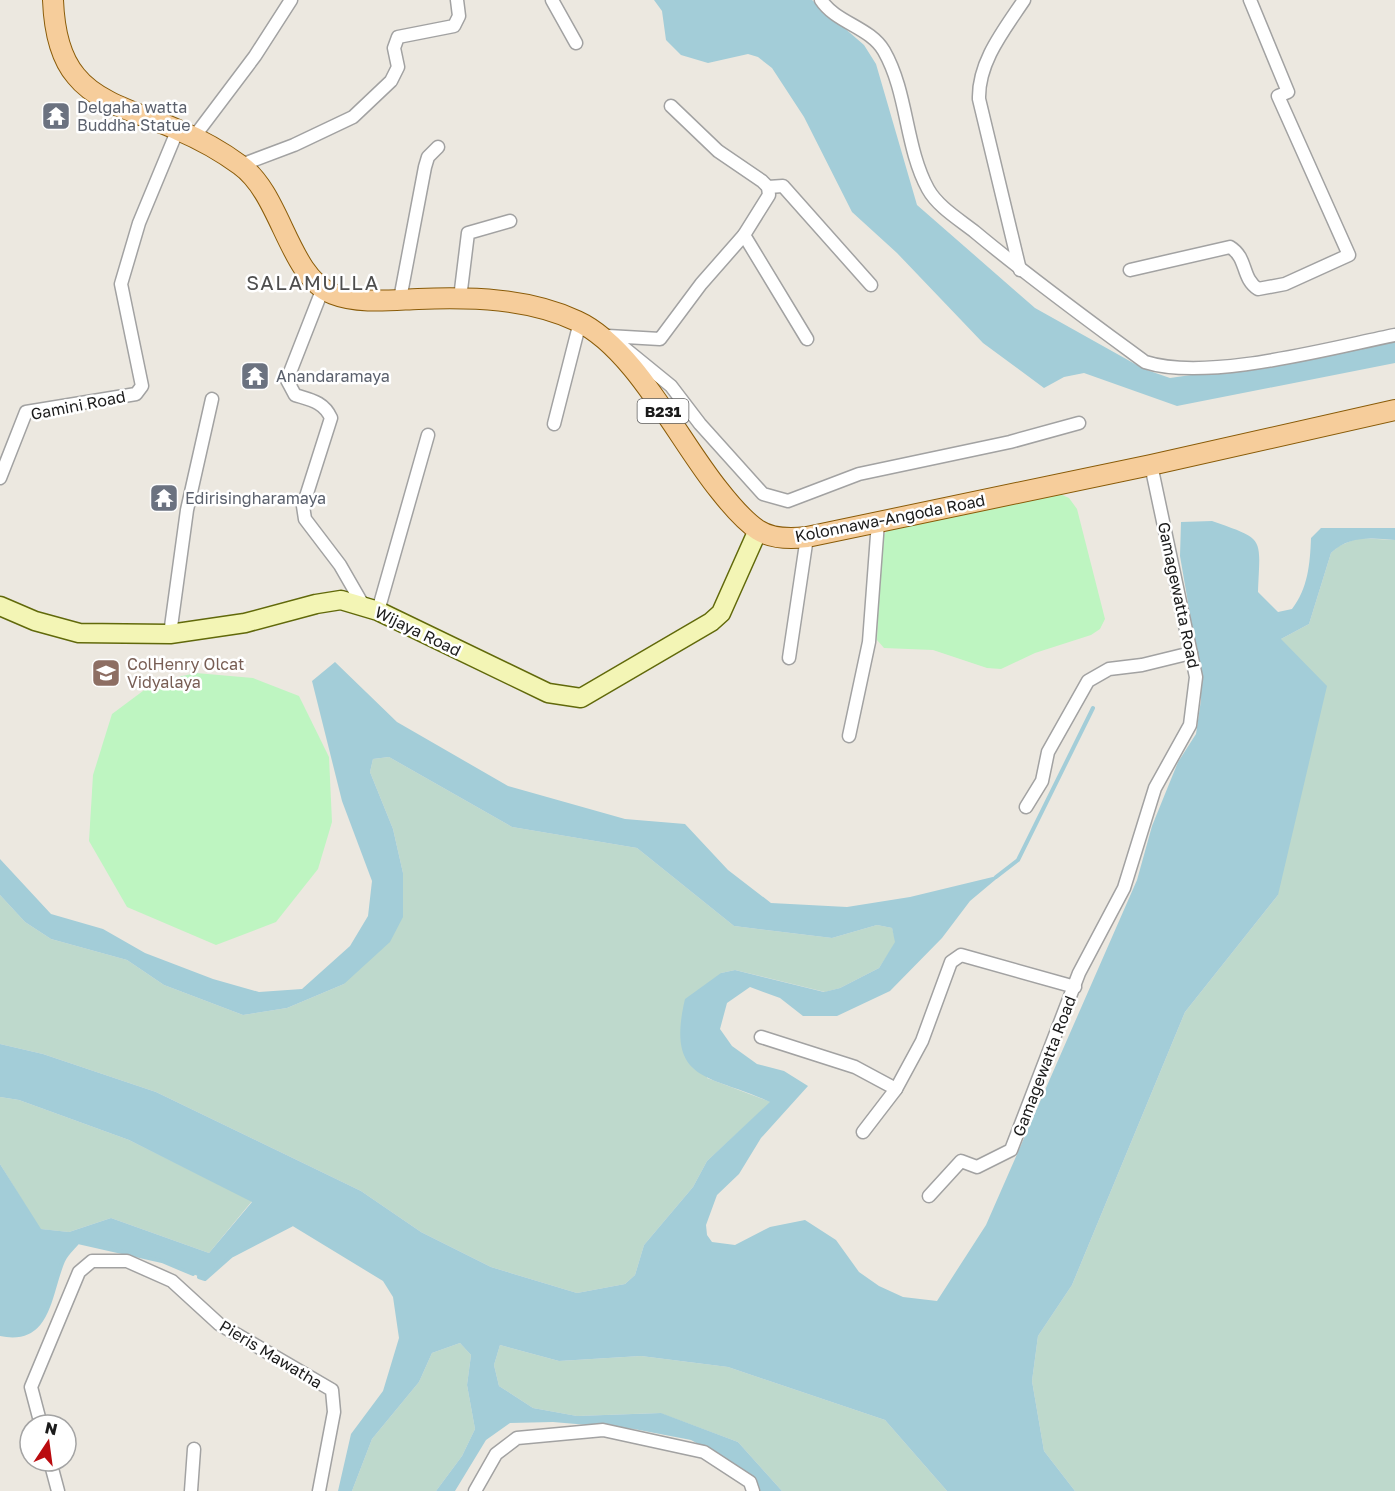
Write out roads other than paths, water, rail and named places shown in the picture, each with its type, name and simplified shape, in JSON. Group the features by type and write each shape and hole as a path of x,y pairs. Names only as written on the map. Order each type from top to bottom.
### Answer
{"main road":[{"path":"53,0 64,57 81,83 100,96 186,133 241,165 263,188 295,253 323,288"},
{"name":"Kolonnawa-Angoda Road","path":"323,288 343,297 460,298 531,306 580,322 604,335 621,352 732,507 758,530 789,539 1151,465 1395,410"}],"street":[{"path":"186,133 255,56 291,0"},
{"path":"241,165 353,117 391,81 398,67 394,48 398,37 454,26 459,16 457,0"},
{"path":"552,0 576,43"},
{"path":"821,0 835,16 871,37 883,49 895,79 919,167 935,199 1020,270 1145,363 1158,367 1216,368 1395,335"},
{"path":"1020,270 979,99 978,83 982,70 1001,34 1024,0"},
{"path":"1130,270 1230,247 1239,253 1250,284 1258,289 1285,284 1349,255 1278,96 1288,92 1250,0"},
{"path":"671,106 718,151 768,187 783,186 871,285"},
{"name":"Gamini Road","path":"0,478 27,412 135,394 142,386 121,284 139,223 186,133"},
{"path":"400,299 424,167 428,157 438,147"},
{"path":"604,335 660,339 701,284 744,235 767,200 768,187"},
{"path":"460,298 468,233 510,222"},
{"path":"744,235 807,339"},
{"path":"323,288 287,380 295,395 320,403 327,409 331,418 303,506 305,519 370,608"},
{"path":"554,424 580,322"},
{"path":"604,335 671,386 700,424 763,494 788,501 859,474 1010,442 1079,423"},
{"path":"170,634 187,510 213,399"},
{"path":"370,608 428,435"},
{"name":"Gamagewatta Road","path":"929,1196 961,1161 977,1167 1011,1150 1079,973 1124,888 1155,788 1190,725 1196,677 1151,465"},
{"path":"849,736 869,642 878,522"},
{"name":"Wijaya Road","path":"0,606 34,621 79,633 170,634 245,622 341,600 370,608 548,693 580,698 721,613 758,530"},
{"path":"789,658 807,537"},
{"path":"1026,807 1042,781 1048,752 1088,681 1109,669 1142,665 1191,653"},
{"name":"Gamagewatta Road","path":"863,1131 896,1089 922,1041 951,962 961,955 1075,987"},
{"path":"761,1037 855,1067 896,1089"},
{"name":"Pieris Mawatha","path":"38,1413 31,1387 79,1272 92,1261 127,1261 172,1281 219,1324 332,1390 334,1412 319,1491"},
{"path":"476,1491 496,1454 517,1438 603,1430 704,1452 750,1482 753,1491"},
{"path":"191,1491 194,1449"},
{"path":"53,1473 58,1491"}],"water":[{"path":"654,0 812,0 864,45 876,64 917,205 1035,308 1144,369 1170,378 1254,366 1395,339 1395,363 1177,406 1084,373 1064,377 1044,388 983,343 897,253 852,212 804,117 772,68 758,57 748,54 708,63 681,55 666,40 662,11"},
{"path":"1212,521 1242,532 1256,543 1259,550 1258,592 1278,612 1292,609 1302,593 1310,557 1311,538 1321,528 1395,528 1395,540 1369,538 1353,540 1331,553 1309,624 1281,639 1327,686 1278,895 1185,1012 1072,1285 1038,1336 1032,1381 1044,1451 1075,1491 947,1491 885,1420 728,1367 641,1356 559,1361 500,1345 494,1365 499,1386 533,1408 577,1416 661,1413 738,1442 782,1491 760,1491 743,1469 691,1440 634,1429 553,1422 510,1423 486,1440 455,1491 436,1491 462,1456 475,1429 467,1385 471,1355 460,1343 432,1353 419,1382 372,1439 352,1491 338,1491 351,1434 383,1391 399,1338 393,1297 383,1281 291,1225 231,1256 205,1279 162,1261 78,1242 63,1261 45,1314 38,1325 29,1332 16,1336 0,1334 0,1164 41,1229 69,1232 111,1218 209,1253 252,1202 129,1140 19,1100 0,1097 0,1044 43,1054 156,1092 361,1191 421,1232 491,1267 577,1293 625,1284 635,1275 644,1245 693,1187 707,1161 770,1102 712,1080 698,1072 688,1062 682,1047 680,1027 685,999 721,973 735,970 824,992 840,988 879,968 895,942 892,928 877,925 832,938 734,926 637,848 512,827 389,757 373,759 370,772 393,829 403,873 403,917 390,942 344,984 287,1008 243,1015 164,985 127,960 51,939 25,922 0,895 0,859 51,914 103,929 145,953 213,979 259,992 302,989 350,946 368,916 372,881 342,801 312,681 335,662 397,722 508,786 625,819 685,824 728,870 771,903 847,907 910,897 1001,875 970,901 942,938 890,991 837,1016 803,1016 780,998 750,987 727,1003 720,1029 732,1046 757,1064 784,1071 808,1086 761,1138 739,1174 717,1195 706,1225 707,1235 712,1242 735,1245 770,1227 805,1220 836,1240 859,1272 879,1286 903,1297 937,1301 986,1225 1137,880 1152,826 1178,762 1196,734 1201,700 1197,655 1180,556 1181,522"}],"waterway":[{"path":"996,877 1018,860 1093,708"},
{"path":"199,1277 205,1279 231,1256 291,1225"},
{"path":"0,1334 16,1335 29,1332 38,1324 45,1314 63,1261 78,1242 162,1261 193,1274"}],"place":[{"name":"Delgaha watta Buddha Statue","path":"56,116"},
{"name":"Anandaramaya","path":"255,376"},
{"name":"Edirisingharamaya","path":"164,498"},
{"name":"ColHenry Olcat Vidyalaya","path":"106,673"}],"district":[{"name":"SALAMULLA","path":"313,282"}]}
